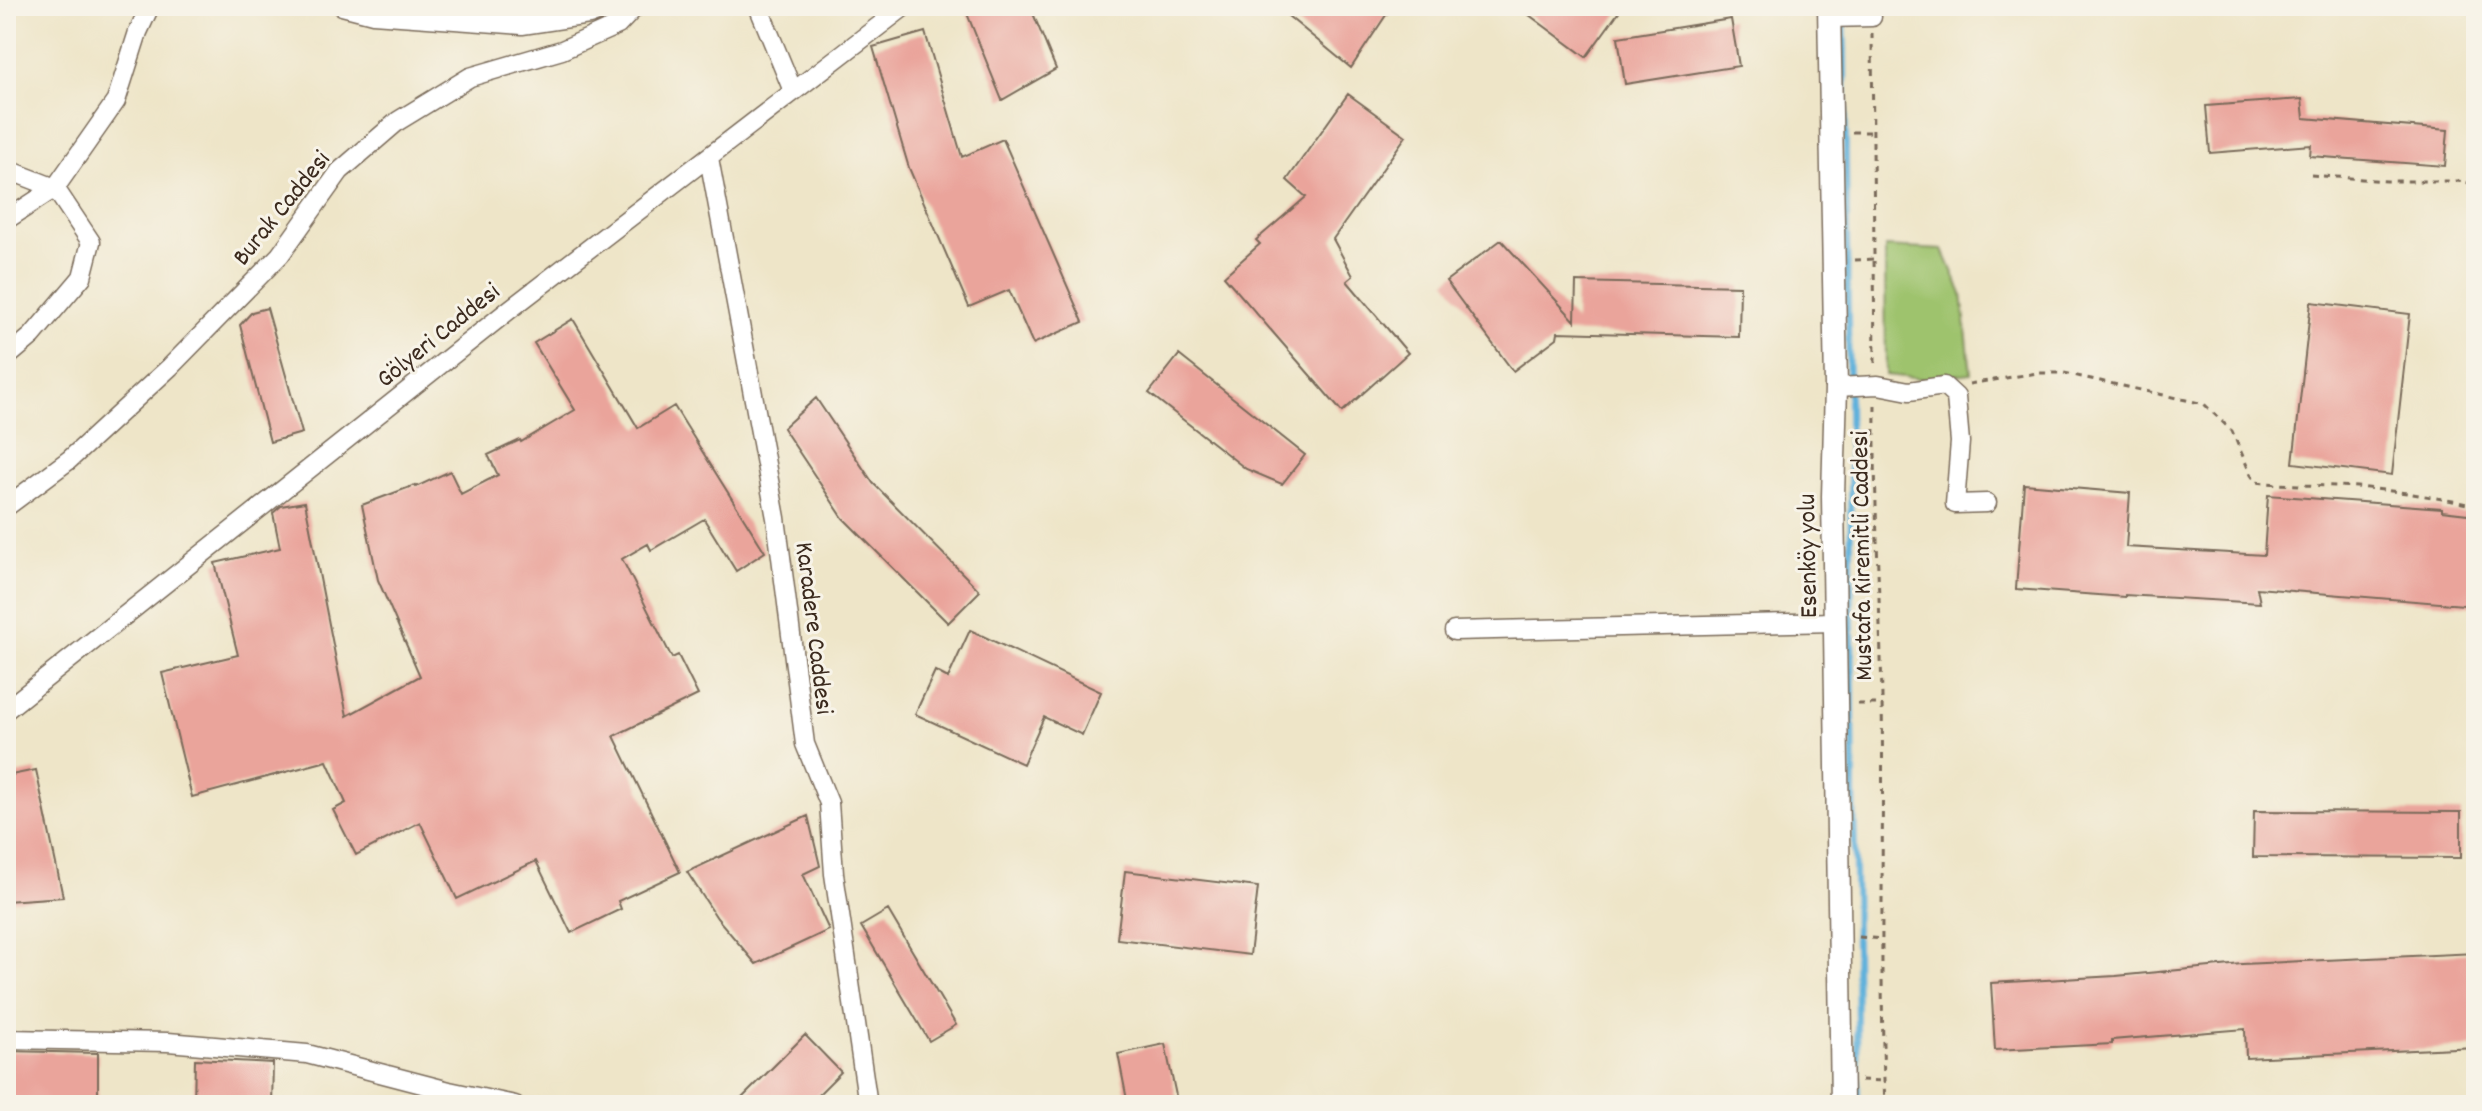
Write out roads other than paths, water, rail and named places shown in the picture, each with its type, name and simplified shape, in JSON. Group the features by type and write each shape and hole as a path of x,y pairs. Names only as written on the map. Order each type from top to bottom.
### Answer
{"street":[{"path":"6,220 55,188 116,101 138,32 150,6"},
{"path":"342,6 373,14 522,25 589,15 613,6"},
{"path":"442,20 471,6"},
{"name":"Burak Caddesi","path":"6,507 69,460 170,367 280,255 340,171 398,121 470,77 562,50 618,25 636,6"},
{"path":"758,6 793,91"},
{"name":"Gölyeri Caddesi","path":"6,710 509,310 905,6"},
{"path":"1836,15 1872,17"},
{"name":"Esenköy yolu","path":"1836,15 1852,386 1833,496 1842,1105"},
{"name":"Karadere Caddesi","path":"709,158 776,518 805,744 829,803 834,874 868,1105"},
{"path":"6,169 55,188 91,242 82,277 32,336 6,358"},
{"path":"1852,386 1909,391 1944,386 1956,397 1960,442 1955,504 1987,503"},
{"path":"1454,631 1835,622"},
{"path":"6,1039 168,1042 307,1054 515,1105"}],"waterway":[{"path":"1844,6 1858,1105"}]}
